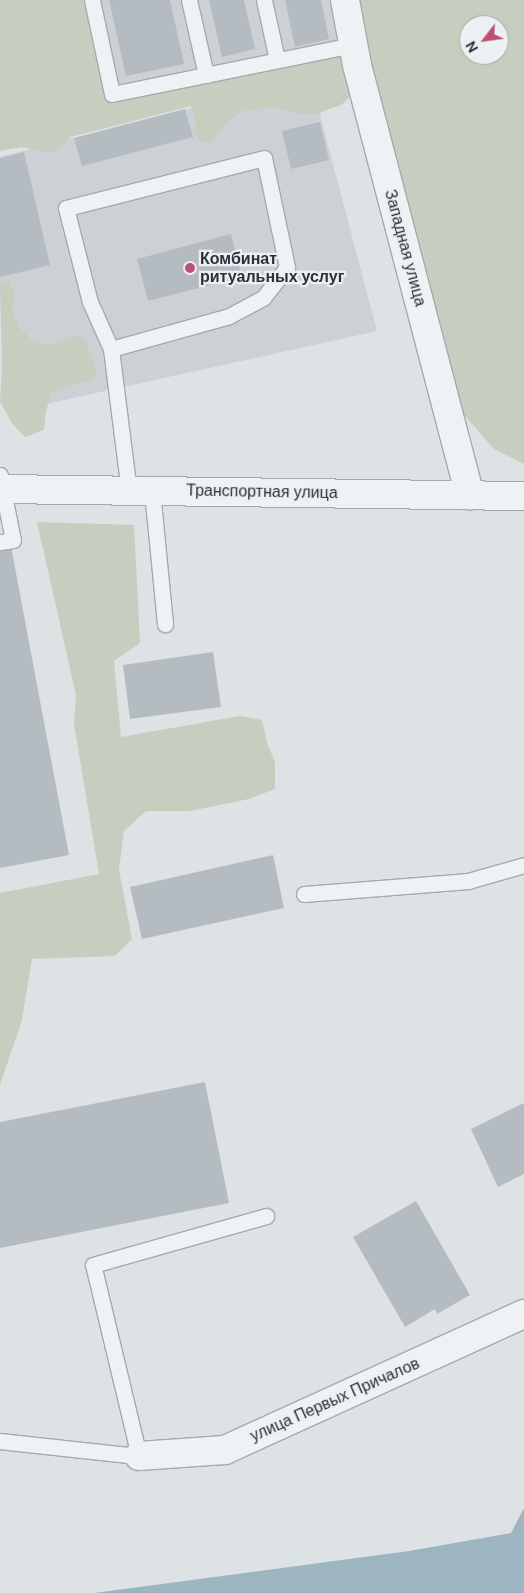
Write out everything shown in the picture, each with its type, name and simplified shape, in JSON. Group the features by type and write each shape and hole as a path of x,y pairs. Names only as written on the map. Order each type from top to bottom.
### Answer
{"street":[{"name":"Западная улица","path":"345,0 353,45 470,495"},
{"name":"Транспортная улица","path":"1,484 140,491 524,496"},
{"name":"улица Первых Причалов","path":"139,1456 225,1450 524,1314"}],"lane":[{"path":"92,0 112,94 353,45"},
{"path":"189,0 206,75"},
{"path":"264,0 278,60"},
{"path":"111,350 229,316 263,298 288,268 264,158 66,208 90,302 111,350 165,624"},
{"path":"0,542 13,540 1,484"},
{"path":"304,894 468,881 524,865"},
{"path":"0,1441 139,1456 94,1265 266,1216"}],"shaded area":[{"path":"70,0 336,0 347,57 96,112"},
{"path":"310,77 377,331 28,408 0,299 0,157"}],"green space":[{"path":"0,0 85,0 108,102 350,50 352,95 341,105 319,113 304,115 274,107 243,111 228,121 210,143 202,142 196,134 195,118 191,106 71,137 60,148 49,153 21,147 0,151"},
{"path":"357,0 524,0 524,464 494,449 451,400 373,88"},
{"path":"9,280 14,293 12,308 18,326 35,343 50,345 72,336 84,338 97,371 94,379 52,392 46,411 44,430 25,437 12,423 0,402 2,369 0,282"},
{"path":"37,522 134,525 140,643 114,661 121,737 240,716 262,720 267,743 275,762 275,789 249,799 190,811 146,811 124,831 119,870 132,939 115,956 32,959 22,1020 0,1085 0,893 99,874 74,724 76,695"}],"water":[{"path":"524,1508 524,1593 94,1593 409,1551 511,1533"}],"building":[{"path":"109,0 170,0 184,64 126,76"},
{"path":"209,0 244,0 255,49 222,57"},
{"path":"285,0 321,0 329,39 295,47"},
{"path":"185,109 193,137 82,166 74,138"},
{"path":"320,122 329,160 291,169 282,131"},
{"path":"24,152 50,265 0,277 0,158"},
{"name":"Комбинат ритуальных услуг","path":"231,234 242,277 148,301 137,259"},
{"path":"11,546 69,855 0,868 0,548"},
{"path":"213,652 221,707 130,719 123,665"},
{"path":"273,855 284,908 142,939 130,887"},
{"path":"205,1082 229,1203 0,1248 0,1122"},
{"path":"524,1103 524,1174 498,1187 471,1129"},
{"path":"416,1201 470,1295 437,1314 435,1309 405,1327 353,1237"}],"place":[{"name":"Комбинат ритуальных услуг","path":"190,268"}]}
